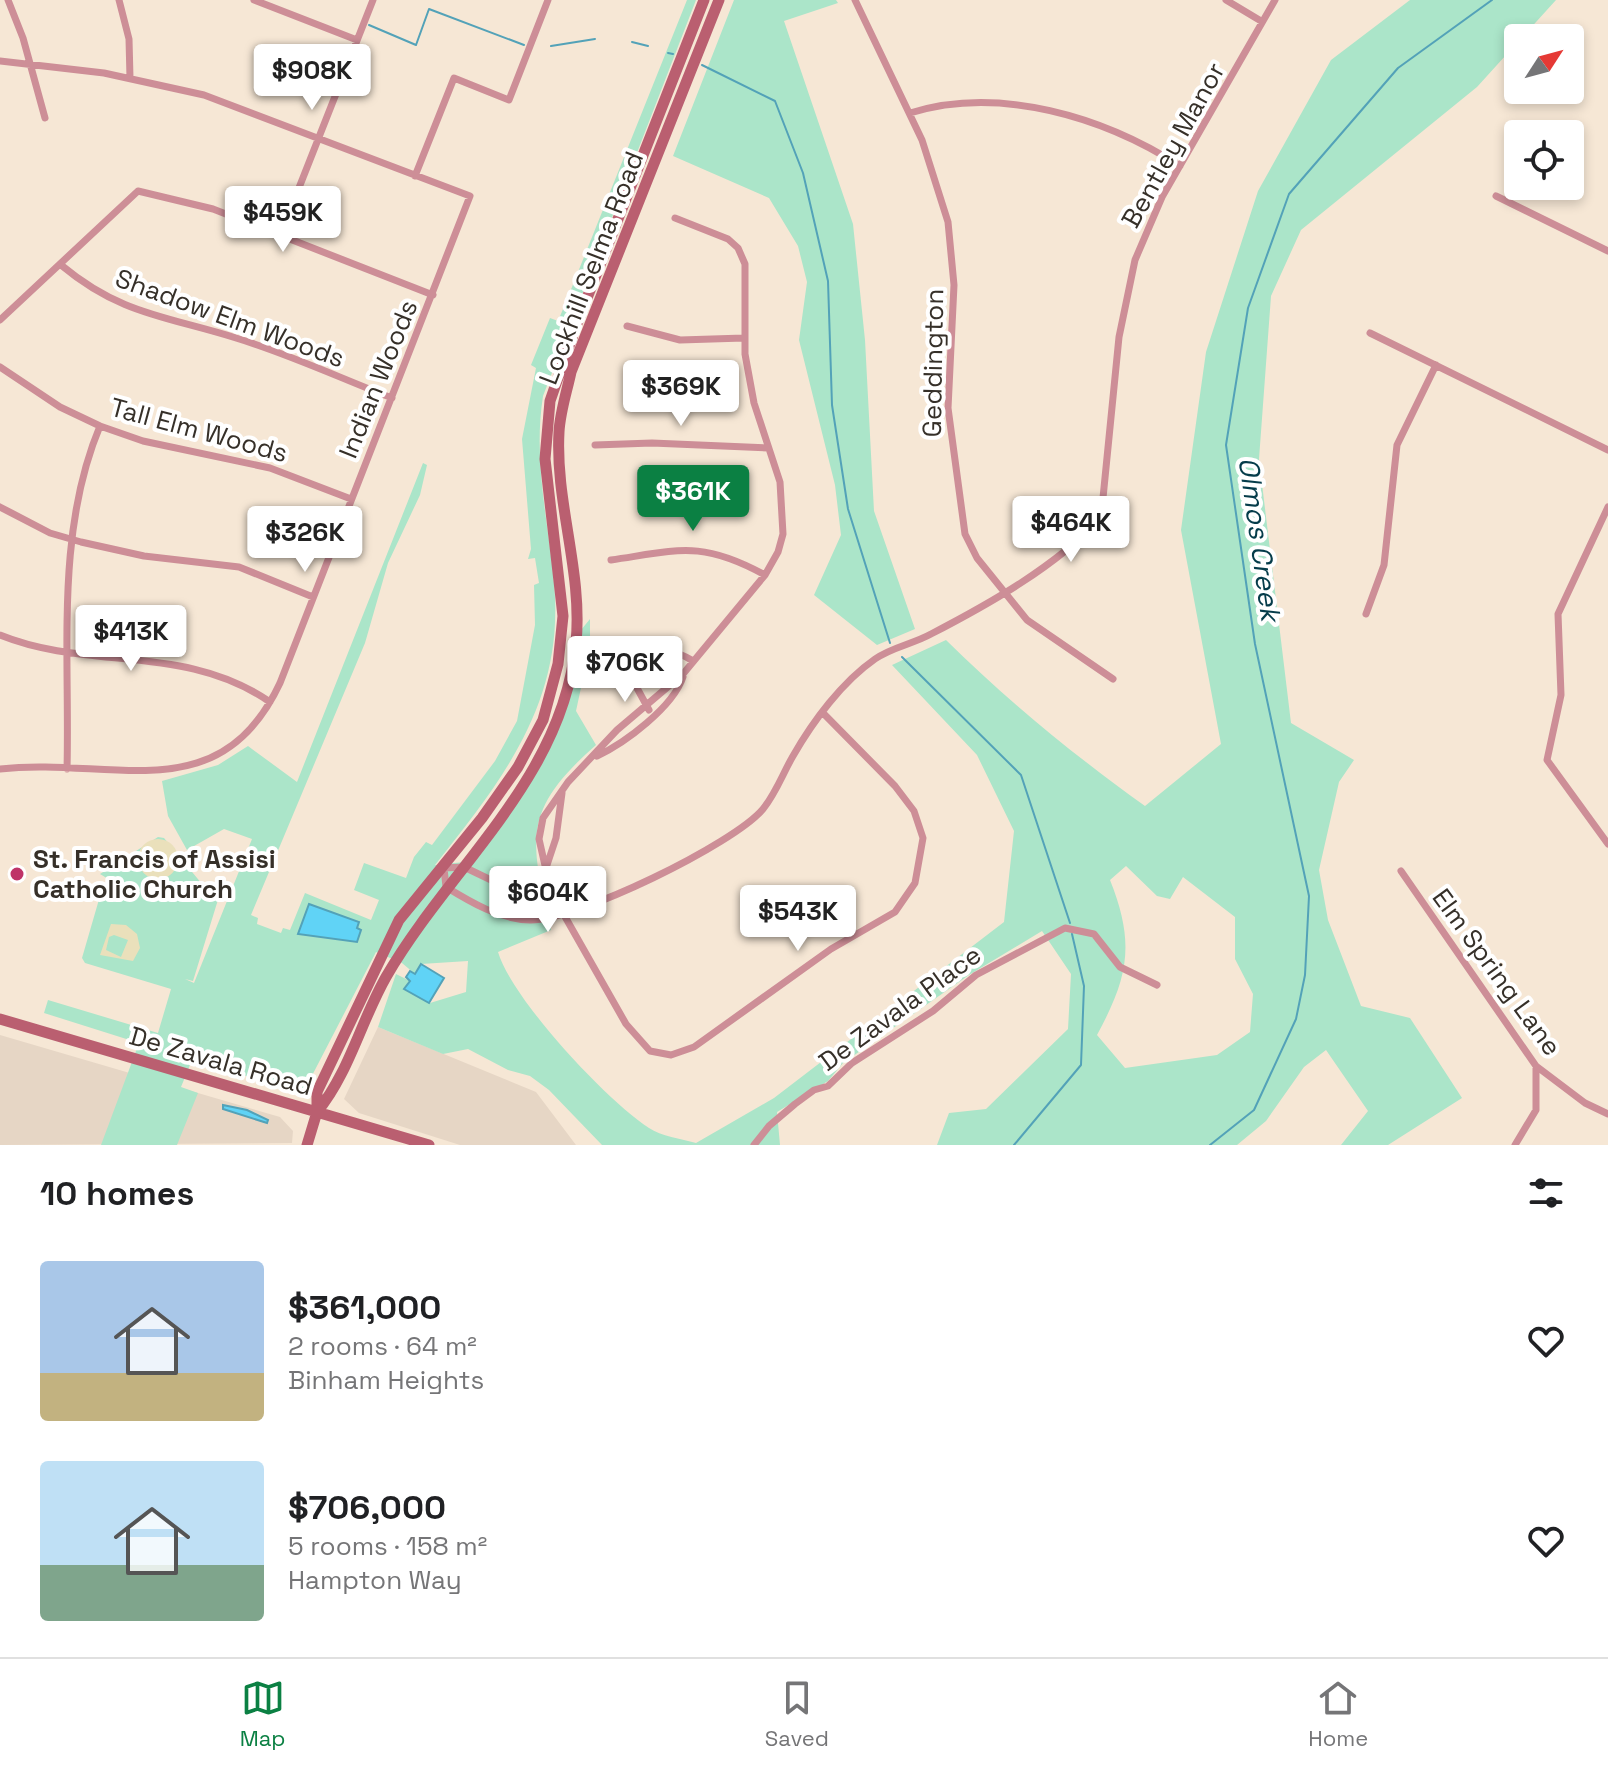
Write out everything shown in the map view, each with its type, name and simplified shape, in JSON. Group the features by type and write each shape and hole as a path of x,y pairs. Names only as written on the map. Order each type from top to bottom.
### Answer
{"main road":[{"name":"Lockhill Selma Road","path":"307,1145 317,1112 317,1092 394,931 518,767 543,720 552,690 563,616 548,495 546,428 556,379 704,0"},
{"name":"Lockhill Selma Road","path":"317,1112 331,1095 384,979 446,887 464,867 535,767 559,718 576,646 577,591 562,494 559,430 571,372 719,0"},
{"name":"De Zavala Road","path":"0,1019 429,1145"}],"street":[{"path":"8,0 45,118"},
{"path":"119,0 129,39 130,78"},
{"path":"254,0 357,40"},
{"path":"280,236 373,0"},
{"path":"0,61 130,78 204,95 415,176 454,78 509,100 548,0"},
{"name":"Geddington","path":"855,0 910,113 940,186 950,236 954,285 948,408 962,522 969,546 1027,620 1113,679"},
{"path":"1226,0 1261,21"},
{"name":"Bentley Manor","path":"446,887 471,903 506,916 533,920 563,915 643,883 752,820 772,796 793,755 838,693 875,659 929,635 1003,593 1051,560 1101,518 1125,299 1143,236 1275,0"},
{"path":"697,17 710,22"},
{"path":"910,113 956,104 1039,109 1108,128 1180,166"},
{"name":"Indian Woods","path":"0,769 154,773 198,764 237,742 258,721 270,702 313,597 470,196 415,176"},
{"path":"0,320 138,191 188,201 433,295"},
{"path":"1496,196 1608,251"},
{"path":"625,200 637,205"},
{"path":"675,218 728,239 742,255 745,273 744,338 754,403 780,482 783,515 778,552 765,575 683,674 602,744 550,806 540,829 540,849 555,899 626,1024 650,1051 671,1055 694,1047 831,949 895,912 906,901 920,870 920,827 914,811 895,786 823,713"},
{"name":"Shadow Elm Woods","path":"61,265 82,283 129,308 254,344 392,398"},
{"path":"627,326 680,340 744,338"},
{"path":"1370,333 1608,450"},
{"path":"1366,614 1384,565 1399,438 1436,365"},
{"name":"Tall Elm Woods","path":"0,367 60,407 100,426 143,441 270,468 351,499"},
{"path":"67,769 71,539 83,469 100,426"},
{"path":"595,445 652,443 768,448"},
{"path":"548,495 562,494"},
{"path":"0,507 50,533 144,556 239,567 313,597"},
{"path":"1608,507 1558,614 1561,695 1547,760 1608,844"},
{"path":"611,560 704,549 736,559 765,575"},
{"path":"0,635 69,650 199,669 246,687 270,702"},
{"path":"653,715 637,688 646,662 665,652 684,655 693,661"},
{"path":"593,757 626,740 678,690 683,674"},
{"path":"546,869 558,827 562,793"},
{"name":"Bentley Manor","path":"444,868 464,867 512,890 586,904"},
{"path":"444,868 446,887"},
{"name":"Elm Spring Lane","path":"1401,871 1536,1066 1585,1103 1608,1114"},
{"path":"506,916 512,890"},
{"name":"De Zavala Place","path":"754,1145 769,1126 795,1104 814,1090 828,1086 852,1063 933,1011 976,975 1065,928 1094,934 1120,967 1157,985"},
{"path":"1515,1145 1536,1110 1536,1066"}],"shaded area":[{"path":"378,1027 536,1092 576,1145 460,1145 359,1113 344,1099"},
{"path":"0,1035 280,1117 293,1131 292,1143 0,1145"}],"green space":[{"path":"687,0 696,0 543,396 540,420 542,490 554,583 555,625 550,665 539,701 506,769 435,865 474,861 535,776 581,630 590,619 590,646 576,711 596,745 554,789 543,809 538,828 536,849 551,930 498,952 521,995 541,1021 609,1095 654,1131 696,1143 774,1098 1004,922 1014,831 977,755 892,665 946,640 1042,727 1145,806 1221,744 1181,530 1206,352 1258,191 1331,60 1410,0 1556,0 1534,24 1504,24 1504,57 1477,87 1301,230 1271,296 1259,459 1291,723 1354,760 1339,782 1319,870 1328,920 1361,1006 1410,1018 1462,1098 1388,1145 1341,1145 1368,1111 1326,1050 1304,1067 1266,1121 1237,1145 937,1145 949,1113 986,1109 1068,1029 1071,974 1042,931 969,975 843,1063 828,1081 777,1112 780,1145 602,1145 549,1090 530,1076 508,1070 468,1049 443,1054 378,1027 396,974 410,981 405,989 430,1003 466,992 468,961 421,964 415,974 402,963 376,952 303,1093 192,1060 181,1087 198,1093 177,1145 101,1145 139,1043 44,1013 48,1000 158,1033 171,989 85,963 82,958 100,896 105,897 110,880 100,874 158,837 164,838 202,884 221,890 193,981 185,979 194,983 252,839 224,829 187,850 168,816 162,781 218,765 248,746 297,782 423,463 427,465 420,495 388,563 365,643 251,915 258,918 257,924 281,933 283,928 290,930 305,893 371,920 379,900 354,890 364,863 406,878 414,857 426,842 432,845 495,761 517,721 535,625 534,585 539,583 535,558 528,559 531,549 522,439 536,368 531,365 550,318 558,321","holes":["1126,866 1157,896 1170,899 1183,877 1235,917 1235,959 1253,994 1250,1032 1217,1055 1125,1068 1097,1035 1116,995 1125,959 1123,922 1110,880"]},
{"path":"734,0 836,0 838,3 784,21 853,224 865,340 874,511 915,629 877,645 814,595 841,535 835,485 799,340 807,282 798,246 769,198 673,156"}],"sand":[{"path":"158,839 172,845 178,859 172,873 158,879 144,873 138,859 144,845"},
{"path":"111,924 126,925 137,934 140,948 133,961 100,955","holes":["114,935 128,940 121,957 106,950 109,937"]}],"water":[{"path":"309,904 359,922 357,928 361,930 357,942 298,934"},
{"path":"421,964 444,978 429,1003 404,989 410,981 406,977 410,971 415,974"},
{"path":"223,1105 247,1110 268,1120 267,1123 223,1109"}],"waterway":[{"name":"Olmos Creek","path":"1210,1145 1254,1110 1296,1019 1305,975 1309,896 1255,644 1226,445 1248,308 1289,194 1398,68 1492,0"},
{"path":"369,25 416,45 429,9 524,45"},
{"path":"551,46 595,39"},
{"path":"632,42 648,46"},
{"path":"668,53 673,54"},
{"path":"702,65 775,101 803,173 828,281 832,405 848,509 890,643"},
{"path":"902,657 1021,775 1070,923"},
{"path":"1014,1145 1081,1065 1084,986 1072,934"}],"place":[{"name":"St. Francis of Assisi Catholic Church","path":"17,874"}]}
